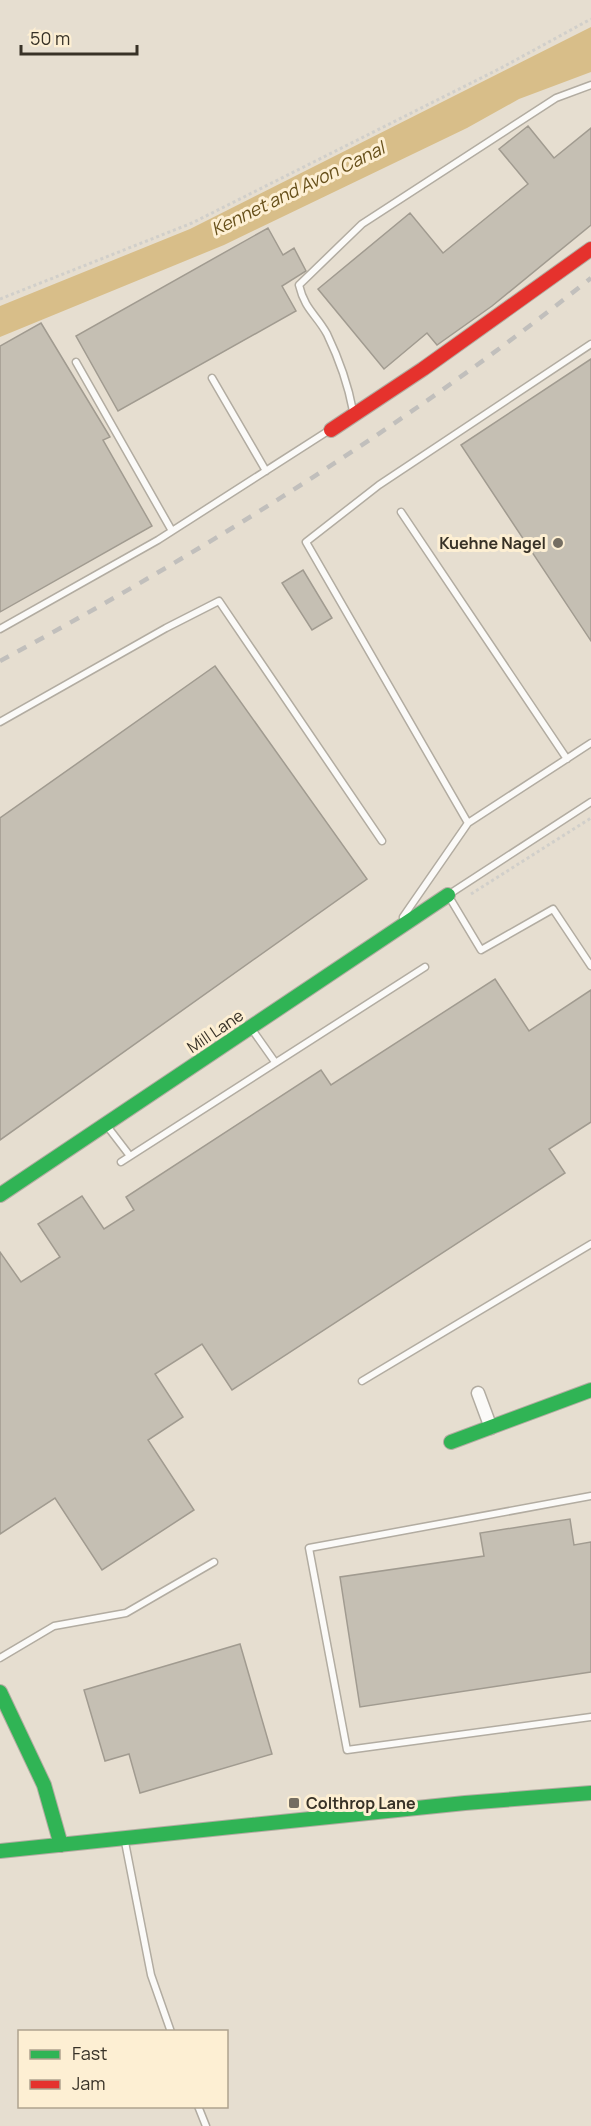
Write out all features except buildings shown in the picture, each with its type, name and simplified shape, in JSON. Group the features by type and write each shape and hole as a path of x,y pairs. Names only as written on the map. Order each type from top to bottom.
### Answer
{"street":[{"path":"331,430 423,369 591,249"},
{"name":"Mill Lane","path":"0,1195 448,895"},
{"path":"451,1442 591,1390"},
{"path":"478,1393 491,1428"},
{"path":"0,1692 33,1758 50,1800 61,1845"},
{"path":"0,1851 454,1804 591,1793"}],"lane":[{"path":"353,414 348,386 326,333 303,303 299,285 362,224 556,98 591,85"},
{"path":"468,823 306,542 379,485 591,344"},
{"path":"76,362 172,531"},
{"path":"212,378 266,471"},
{"path":"0,629 172,531 331,430"},
{"path":"401,512 567,759"},
{"path":"0,723 166,628 219,601 382,841"},
{"path":"391,934 468,823 591,743"},
{"path":"591,802 448,895 481,950 553,909 591,966"},
{"path":"121,1162 425,967"},
{"path":"250,1027 275,1062"},
{"path":"106,1124 130,1156"},
{"path":"362,1381 591,1244"},
{"path":"591,1496 309,1548 347,1750 591,1717"},
{"path":"0,1658 54,1626 126,1613 214,1562"},
{"path":"124,1838 151,1975 171,2030"},
{"path":"199,2108 206,2126"}],"path":[{"path":"0,299 192,223 501,68 591,19"}],"water":[{"name":"Kennet and Avon Canal","path":"591,27 591,72 519,99 467,128 224,245 0,337 0,306 190,229"}],"railway":[{"path":"0,661 153,575 304,483 451,384 591,278"}],"traffic: fast":[{"path":"0,1195 448,895"},
{"path":"451,1442 591,1390"},
{"path":"0,1692 44,1785 61,1845"},
{"path":"0,1851 465,1803 591,1793"}],"traffic: jam":[{"path":"331,430 423,369 591,249"}],"place":[{"name":"Kuehne Nagel","path":"558,543"},
{"name":"Colthrop Lane","path":"294,1803"}]}
